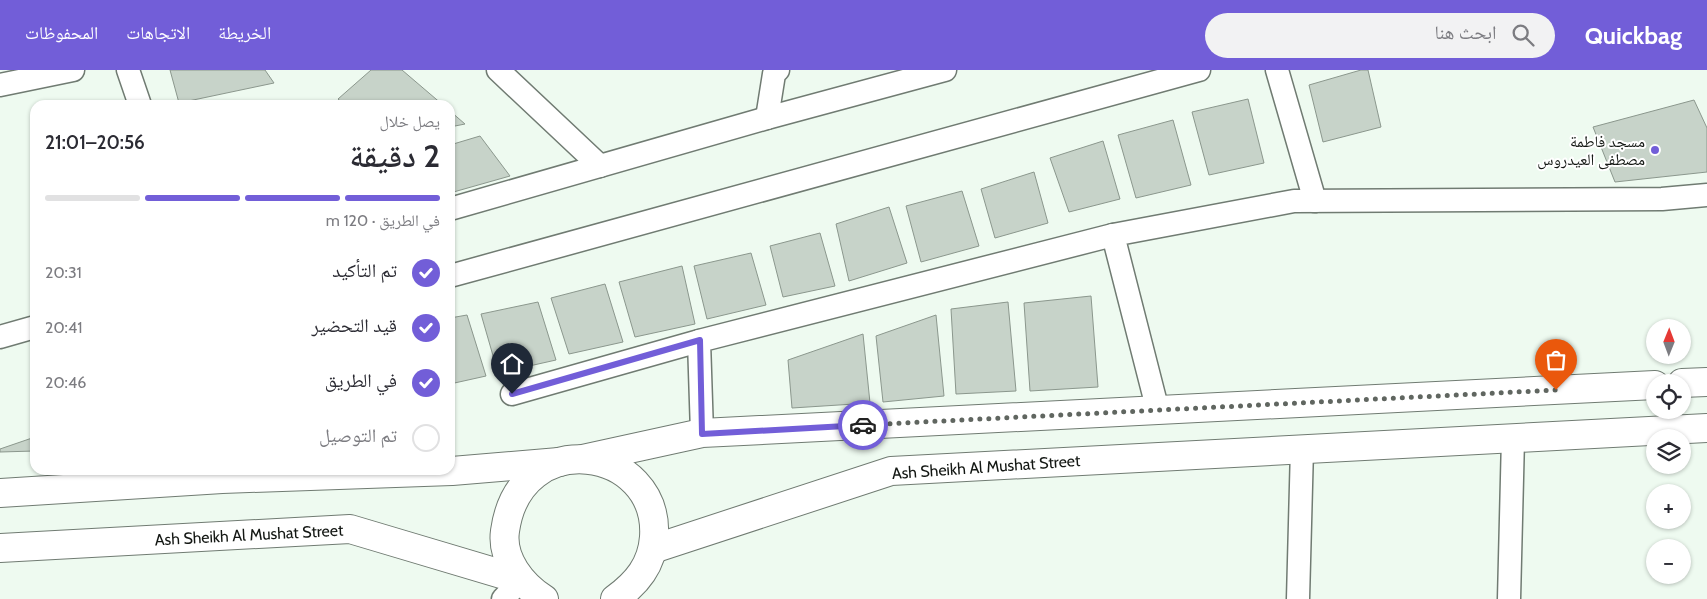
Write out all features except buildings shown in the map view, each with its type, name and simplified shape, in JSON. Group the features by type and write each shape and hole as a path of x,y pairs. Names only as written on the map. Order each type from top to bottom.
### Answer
{"street":[{"path":"0,85 73,70"},
{"path":"128,70 138,100"},
{"path":"498,70 600,166"},
{"path":"455,208 767,118 945,70"},
{"path":"455,275 1198,70"},
{"path":"1277,70 1315,201"},
{"path":"767,118 774,72"},
{"path":"512,394 700,340 1113,235 1294,201 1662,199 1707,195"},
{"path":"1113,235 1158,411"},
{"path":"0,337 30,328"},
{"path":"700,340 702,434"},
{"path":"1691,383 1707,382"},
{"path":"455,471 571,460 702,434 1646,385"},
{"name":"Ash Sheikh Al Mushat Street","path":"653,549 891,471 1707,428"},
{"path":"1509,599 1513,438"},
{"path":"1298,599 1302,448"},
{"path":"527,594 509,559 504,535 508,511 519,489 536,472 571,460 610,466 623,473 639,488 651,514 654,528 653,549 645,569 627,595"},
{"path":"0,493 221,475"},
{"name":"Ash Sheikh Al Mushat Street","path":"0,548 350,530 527,594"}],"way so far":[{"path":"863,425 1556,390"}],"place":[{"name":"مسجد فاطمة مصطفى العيدروس","path":"1655,150"}],"route":[{"path":"512,394 700,340 702,434 863,425"}]}
